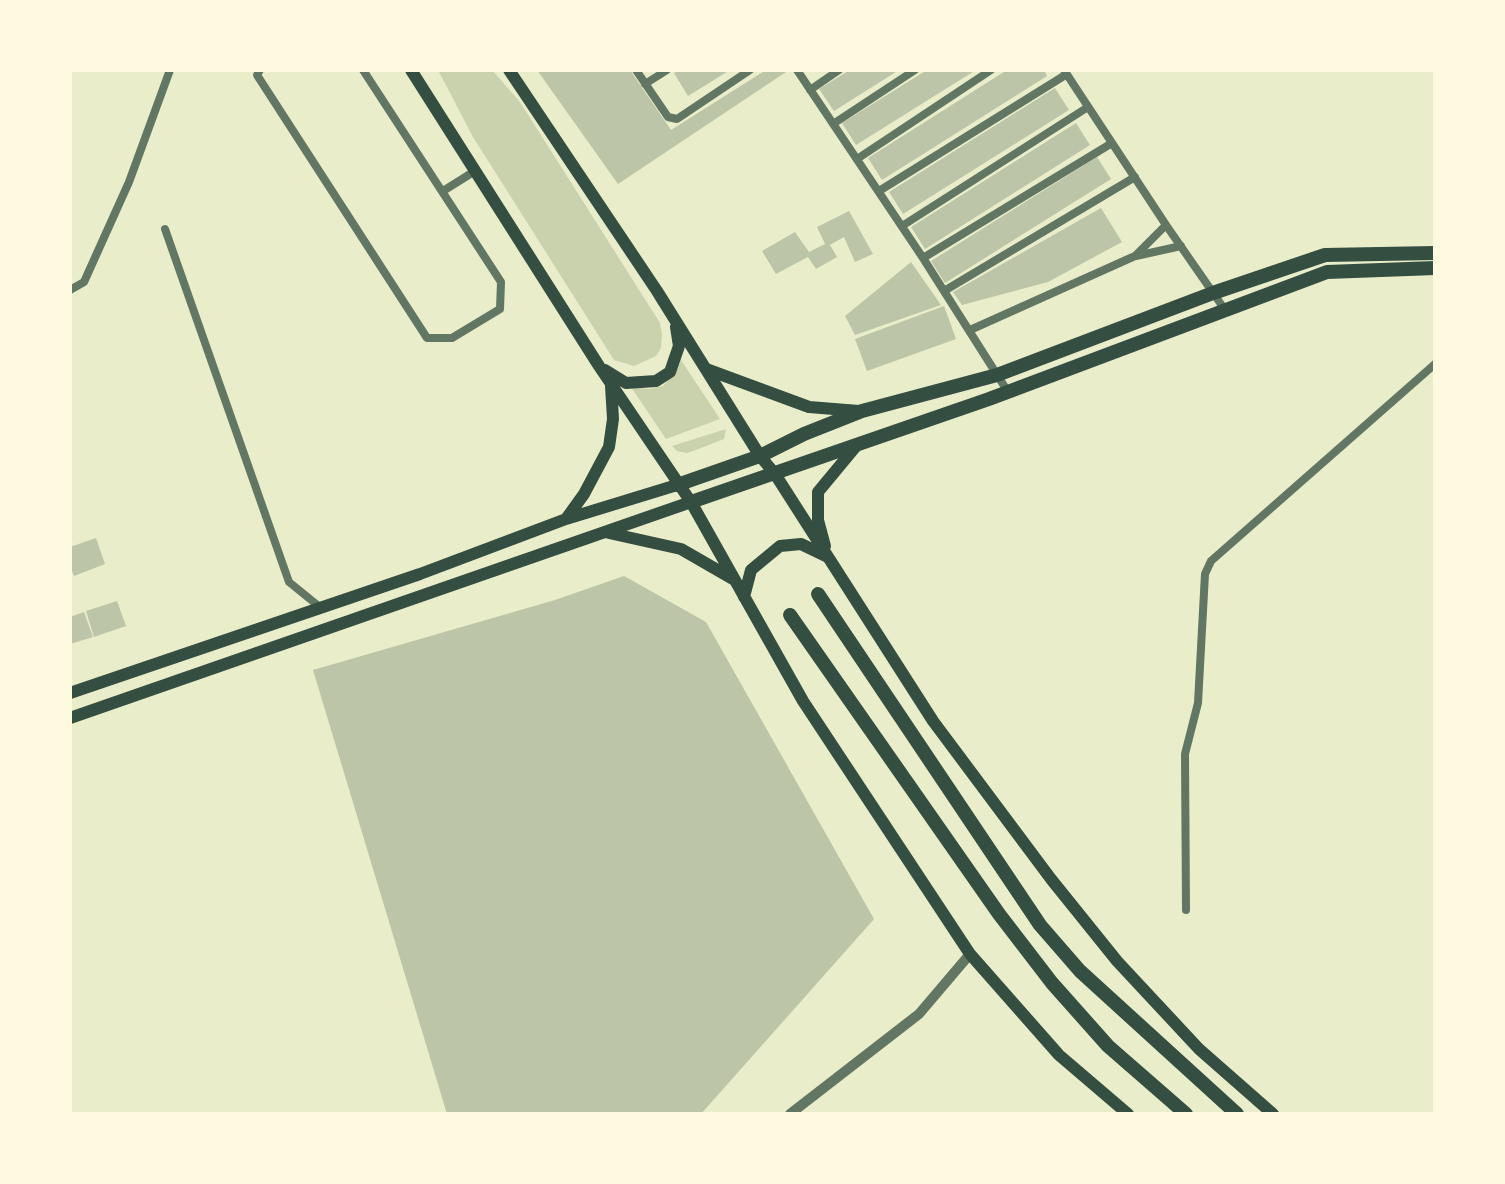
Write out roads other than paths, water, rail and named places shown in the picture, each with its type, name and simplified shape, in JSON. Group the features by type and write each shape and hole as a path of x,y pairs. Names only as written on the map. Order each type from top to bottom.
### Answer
{"main road":[{"path":"509,70 675,320 933,721 1060,891 1117,961 1199,1049 1273,1114"},
{"path":"414,73 599,366 691,502 803,701 970,954 1059,1055 1128,1114"},
{"path":"70,693 321,608 566,519 760,456 862,411 997,375 1213,293 1325,255 1435,253"},
{"path":"70,718 1008,392 1327,272 1435,268"},
{"path":"599,366 626,383 656,381 670,372 679,346 675,320"},
{"path":"706,369 809,407 862,411"},
{"path":"566,519 584,494 609,447 613,419 611,382"},
{"path":"828,557 818,520 818,492 857,445"},
{"path":"606,532 681,549 735,580"},
{"path":"744,597 751,570 780,546 801,544 828,557"},
{"path":"818,594 1040,925 1080,971 1237,1114"},
{"path":"790,615 999,914 1052,983 1108,1046 1186,1114"}],"street":[{"path":"70,290 84,282 129,182 170,70"},
{"path":"260,70 257,75 427,338 452,338 500,309 501,282 363,70"},
{"path":"636,70 668,117 677,119 750,70"},
{"path":"645,84 667,70"},
{"path":"797,70 1008,392"},
{"path":"810,90 839,70"},
{"path":"833,124 915,70"},
{"path":"857,159 991,70"},
{"path":"879,191 1066,72 1225,310"},
{"path":"902,226 1088,107"},
{"path":"923,258 1112,143"},
{"path":"443,191 475,171"},
{"path":"944,291 1135,177"},
{"path":"1135,256 1166,225"},
{"path":"165,229 289,582 321,608"},
{"path":"970,330 1135,256 1181,246"},
{"path":"1186,910 1185,754 1198,703 1205,574 1211,561 1435,364"},
{"path":"790,1114 919,1014 970,954"}]}
